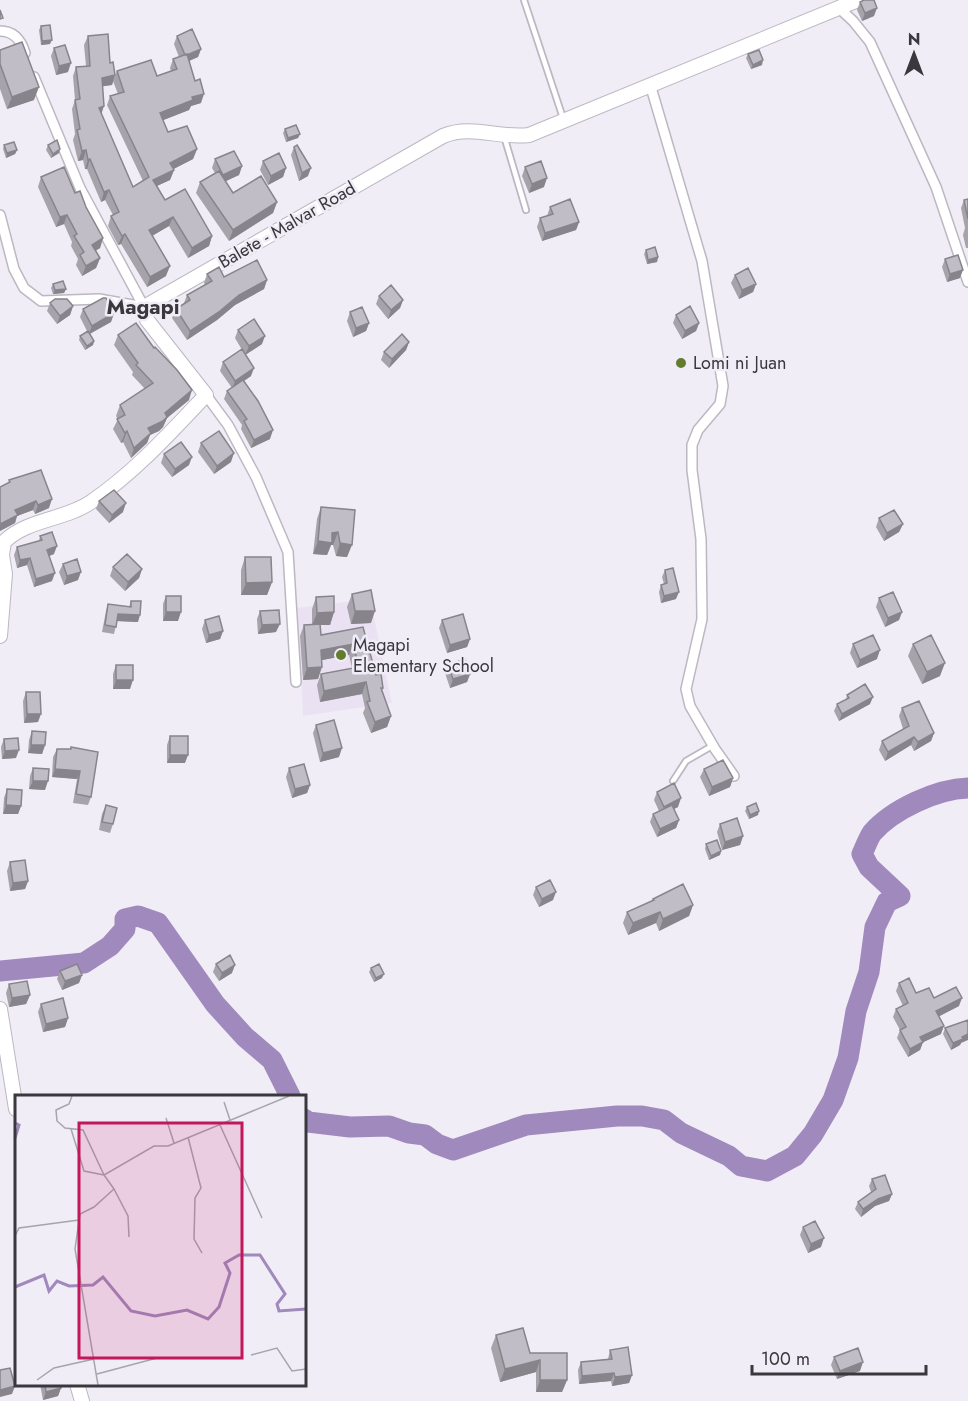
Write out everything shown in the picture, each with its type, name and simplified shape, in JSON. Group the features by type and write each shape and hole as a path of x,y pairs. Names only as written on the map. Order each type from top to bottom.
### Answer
{"main road":[{"name":"Balete - Malvar Road","path":"144,307 453,132 462,130 504,136 529,135 858,0"},
{"path":"0,636 2,547 10,536 27,527 90,503 143,461 206,395 147,320 144,307"},
{"path":"0,1010 15,1103"},
{"path":"78,1386 82,1401"}],"street":[{"path":"839,8 870,42 936,187 968,282"},
{"path":"0,31 13,33 23,45 80,188 144,307"},
{"path":"650,84 702,261 723,386 720,404 698,430 692,445 692,470 701,539 702,619 686,689 690,706 713,746 734,776"},
{"path":"0,215 14,268 24,288 41,301 99,298 144,307"},
{"path":"206,395 228,425 256,477 288,552 296,682"}],"lane":[{"path":"524,0 563,121"},
{"path":"504,136 526,210"},
{"path":"674,781 686,761 713,746"}],"shaded area":[{"name":"Magapi Elementary School","path":"370,599 392,703 303,716 297,608"}],"building":[{"path":"874,0 877,8 865,13 860,2"},
{"path":"50,25 52,40 42,41 41,26"},
{"path":"192,29 201,49 185,55 177,36"},
{"path":"108,34 110,63 113,62 115,75 102,78 104,106 99,108 133,187 149,177 110,96 124,92 117,71 151,60 157,76 177,69 173,59 187,54 195,81 200,79 204,94 192,97 193,100 160,113 168,132 187,126 197,149 170,163 174,170 153,180 165,200 185,189 212,236 192,248 173,217 149,230 170,266 150,277 125,234 122,236 111,216 119,212 109,190 104,192 90,159 88,160 86,150 82,151 77,130 80,129 75,100 80,99 76,67 90,66 88,36"},
{"path":"22,42 39,87 12,97 0,64 0,50"},
{"path":"65,45 71,63 59,66 54,48"},
{"path":"759,50 763,60 753,65 748,54"},
{"path":"296,125 300,134 288,138 285,129"},
{"path":"57,140 60,149 53,154 48,145"},
{"path":"14,142 17,150 7,153 4,145"},
{"path":"297,145 311,168 302,173 294,147"},
{"path":"234,151 242,166 223,175 215,159"},
{"path":"279,153 286,168 271,176 263,161"},
{"path":"541,161 547,178 532,184 525,167"},
{"path":"64,167 75,193 80,191 103,238 92,245 100,258 86,266 80,255 84,252 74,236 77,234 67,215 60,217 41,177"},
{"path":"219,171 233,193 261,176 277,202 233,230 200,182"},
{"path":"570,199 579,222 545,233 540,218 553,214 550,207"},
{"path":"968,199 968,219 964,200"},
{"path":"655,247 658,257 648,260 646,250"},
{"path":"958,255 963,270 950,274 945,259"},
{"path":"257,260 267,280 239,295 190,331 176,309 190,300 187,295 212,281 207,274 219,267 224,277"},
{"path":"748,268 756,284 742,290 735,275"},
{"path":"63,281 66,289 55,290 53,284"},
{"path":"391,285 403,300 391,310 379,296"},
{"path":"106,298 114,313 92,326 83,309"},
{"path":"55,299 67,299 73,306 60,316 50,303"},
{"path":"690,306 699,323 685,331 676,315"},
{"path":"362,307 369,323 356,328 350,312"},
{"path":"254,319 265,336 249,346 238,330"},
{"path":"136,323 154,348 177,370 192,390 165,413 167,417 163,421 148,428 151,433 134,448 127,431 125,433 117,419 125,415 120,405 153,383 136,365 138,363 118,335"},
{"path":"88,331 94,341 87,346 80,336"},
{"path":"402,334 409,342 392,359 384,352"},
{"path":"242,349 254,368 235,381 223,362"},
{"path":"243,380 258,401 273,430 254,440 244,421 247,419 227,391"},
{"path":"219,431 234,453 217,466 201,443"},
{"path":"181,442 192,457 175,469 164,454"},
{"path":"41,470 52,499 38,505 36,501 15,510 18,515 0,524 0,487 10,482 9,480"},
{"path":"114,490 126,503 112,515 99,501"},
{"path":"321,507 355,510 352,545 340,543 338,532 332,533 332,543 318,541"},
{"path":"894,510 903,524 887,533 879,518"},
{"path":"52,532 57,546 47,550 55,573 36,579 30,558 20,560 17,547 42,540 40,536"},
{"path":"127,554 142,569 128,582 113,567"},
{"path":"245,557 271,557 272,582 246,583"},
{"path":"77,559 81,572 67,576 63,564"},
{"path":"673,568 679,592 664,596 661,585 667,583 665,570"},
{"path":"371,590 375,611 355,611 352,594"},
{"path":"893,592 902,612 888,618 879,598"},
{"path":"166,596 181,596 181,612 166,612"},
{"path":"334,596 334,612 317,613 316,597"},
{"path":"131,601 141,601 140,615 118,614 116,627 105,625 108,604 131,607"},
{"path":"279,610 280,624 262,625 260,611"},
{"path":"463,614 470,639 450,645 442,620"},
{"path":"219,616 223,631 209,635 205,620"},
{"path":"320,624 321,635 363,627 376,675 381,674 383,688 381,688 391,716 375,722 367,702 370,701 366,682 324,691 321,674 359,667 353,644 321,650 322,667 307,668 304,625"},
{"path":"873,635 880,650 860,660 853,644"},
{"path":"931,635 945,663 927,672 913,644"},
{"path":"465,659 470,674 453,679 448,665"},
{"path":"116,665 133,665 133,680 116,680"},
{"path":"865,684 873,697 842,714 837,704 849,698 847,695"},
{"path":"26,692 40,692 41,714 27,714"},
{"path":"919,701 934,733 918,742 914,737 888,752 882,741 909,726 902,708"},
{"path":"334,720 342,748 323,753 316,725"},
{"path":"32,731 46,732 45,745 31,745"},
{"path":"170,736 188,736 188,755 170,755"},
{"path":"18,738 19,750 5,751 4,739"},
{"path":"71,747 98,752 91,797 76,794 80,771 55,769 57,749 71,749"},
{"path":"723,760 733,778 712,787 704,769"},
{"path":"304,764 310,785 295,789 289,768"},
{"path":"33,768 49,769 48,781 33,781"},
{"path":"674,783 681,798 664,807 657,792"},
{"path":"7,789 22,790 21,806 6,805"},
{"path":"756,803 759,811 750,815 747,807"},
{"path":"106,805 117,808 113,824 102,822"},
{"path":"672,805 679,820 660,829 653,814"},
{"path":"737,818 743,836 725,842 720,824"},
{"path":"717,840 721,851 711,856 706,844"},
{"path":"25,860 28,881 13,883 10,862"},
{"path":"550,880 556,892 542,899 536,887"},
{"path":"683,884 693,905 663,919 660,912 633,923 627,912"},
{"path":"230,955 235,965 222,973 216,964"},
{"path":"77,964 82,975 65,981 60,971"},
{"path":"379,964 384,974 376,978 371,968"},
{"path":"909,978 916,993 929,988 934,998 956,987 962,998 936,1011 944,1026 920,1037 923,1042 910,1049 900,1030 906,1027 896,1009 908,1003 899,983"},
{"path":"27,981 30,995 12,998 9,984"},
{"path":"63,998 68,1018 46,1024 41,1004"},
{"path":"968,1020 968,1034 953,1043 945,1028"},
{"path":"885,1175 892,1194 878,1199 863,1209 858,1202 876,1189 872,1179"},
{"path":"815,1221 824,1238 811,1244 803,1227"},
{"path":"523,1328 530,1353 567,1353 567,1380 540,1380 540,1360 505,1369 496,1335"},
{"path":"628,1347 632,1375 615,1377 614,1373 582,1376 581,1362 612,1359 610,1350"},
{"path":"858,1348 863,1362 840,1371 834,1357"},
{"path":"10,1368 15,1386 0,1390 0,1370"},
{"path":"45,1386 60,1386 61,1388 46,1392"}],"waterway":[{"path":"306,1120 350,1127 389,1126 409,1133 425,1135 437,1144 453,1150 526,1125 617,1116 642,1116 664,1120 681,1133 729,1156 741,1166 767,1171 795,1156 813,1134 833,1100 848,1058 856,1011 869,972 875,927 887,902 900,896 869,867 862,854 869,838 881,824 903,808 930,796 968,788"},
{"path":"0,971 84,963 110,946 125,929 125,919 138,916 158,923 215,1004 245,1037 272,1060 290,1095"}],"place":[{"name":"Lomi ni Juan","path":"681,363"},
{"name":"Magapi Elementary School","path":"341,655"}],"district":[{"name":"Magapi","path":"143,307"}]}
